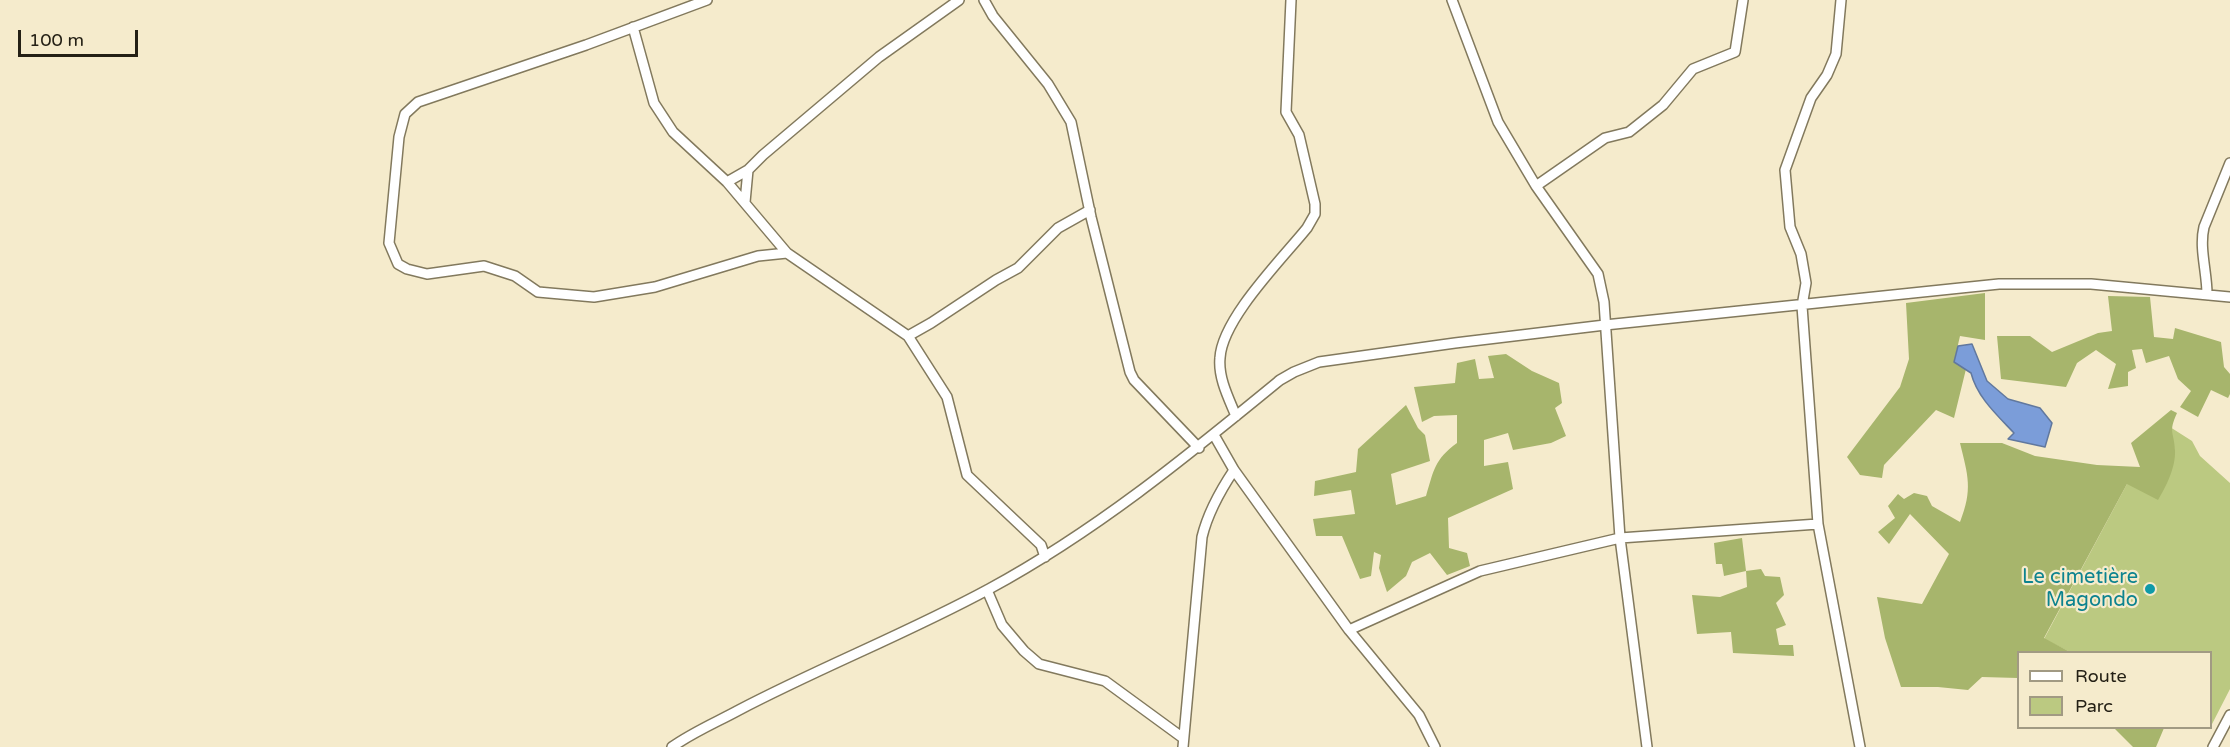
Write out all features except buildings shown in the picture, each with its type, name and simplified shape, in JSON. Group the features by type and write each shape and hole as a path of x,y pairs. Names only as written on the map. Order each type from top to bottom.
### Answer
{"street":[{"path":"707,0 418,102 405,114 399,137 390,243 398,264 407,269 427,274 484,266 515,276 538,292 594,297 655,287 758,256 787,253"},
{"path":"727,182 748,170 879,57 959,0"},
{"path":"984,0 993,16 1060,100 1071,122 1130,372 1134,380 1199,448"},
{"path":"1236,416 1226,392 1220,367 1222,345 1242,307 1307,228 1315,214 1315,204 1299,135 1286,112 1290,0"},
{"path":"1452,0 1498,122 1536,186 1598,274 1604,302 1620,538 1647,747"},
{"path":"1536,186 1605,138 1629,132 1663,105 1693,69 1735,52 1743,0"},
{"path":"1841,0 1836,54 1827,75 1811,98 1785,170 1790,227 1801,254 1806,283 1802,306 1818,524 1860,747"},
{"path":"633,27 654,103 673,132 727,182 787,253 908,336 947,397 967,475 1041,545 1045,557"},
{"path":"2207,294 2207,273 2202,236 2230,163"},
{"path":"745,202 748,170"},
{"path":"908,336 1018,268 1058,228 1090,210"},
{"path":"672,747 770,694 987,590 1045,557 1199,448 1287,376 1319,362 1605,325 1999,284 2091,284 2230,297"},
{"path":"1214,435 1234,470 1349,630 1419,715 1435,747"},
{"path":"1183,743 1202,537 1219,491 1234,470"},
{"path":"1349,630 1480,571 1620,538 1818,524"},
{"path":"987,590 1002,625 1024,651 1039,664 1106,681 1183,743"},
{"path":"2213,747 2230,715"}],"green space":[{"path":"1985,293 1985,340 1960,336 1954,362 1966,369 1954,418 1936,410 1884,465 1882,478 1860,475 1847,457 1900,387 1909,359 1906,303"},
{"path":"2108,296 2150,297 2154,337 2173,339 2175,328 2221,342 2224,367 2230,374 2228,398 2211,390 2198,417 2180,407 2191,391 2178,379 2169,356 2146,363 2142,349 2132,350 2136,368 2128,372 2128,386 2108,389 2116,364 2096,350 2077,363 2066,387 2001,379 1997,336 2030,336 2052,352 2098,333 2112,331"},
{"path":"1506,354 1532,371 1559,383 1562,403 1555,408 1566,436 1551,443 1513,450 1508,433 1484,440 1484,466 1508,462 1513,489 1448,518 1449,548 1467,553 1470,566 1447,575 1430,553 1412,562 1406,576 1387,592 1379,568 1381,555 1374,552 1371,576 1360,579 1342,536 1316,536 1313,519 1355,514 1351,490 1314,496 1315,481 1356,472 1358,449 1406,405 1418,428 1425,435 1430,461 1391,474 1396,505 1426,496 1439,460 1457,443 1457,415 1434,416 1422,422 1414,387 1455,383 1457,363 1475,359 1479,379 1494,378 1488,356"},
{"path":"2171,410 2177,413 2172,428 2174,463 2161,495 2158,500 2127,484 2044,638 2068,651 2017,651 2017,678 1982,677 1968,690 1901,687 1885,638 1877,597 1922,604 1949,554 1910,514 1889,544 1878,532 1895,518 1888,506 1898,494 1904,499 1914,493 1927,496 1932,506 1960,522 1967,500 1968,482 1960,443 2002,443 2035,456 2097,465 2140,467 2131,443"},
{"name":"Le cimetière Magondo","path":"2170,427 2192,441 2200,456 2230,483 2230,689 2212,724 2212,651 2068,651 2044,639 2127,484 2175,452"},
{"path":"1742,538 1746,571 1724,576 1722,564 1716,564 1714,543"},
{"path":"1761,569 1765,576 1780,577 1784,595 1776,603 1786,625 1776,629 1779,645 1793,645 1794,656 1733,653 1731,632 1697,634 1692,595 1720,597 1747,587 1746,571"},
{"path":"2115,729 2164,729 2156,747 2133,747"}],"water":[{"path":"1972,344 1987,381 2008,399 2040,408 2052,423 2045,447 2008,439 2014,433 1983,398 1971,373 1954,362 1958,346"}],"place":[{"name":"Le cimetière Magondo","path":"2150,589"}]}
